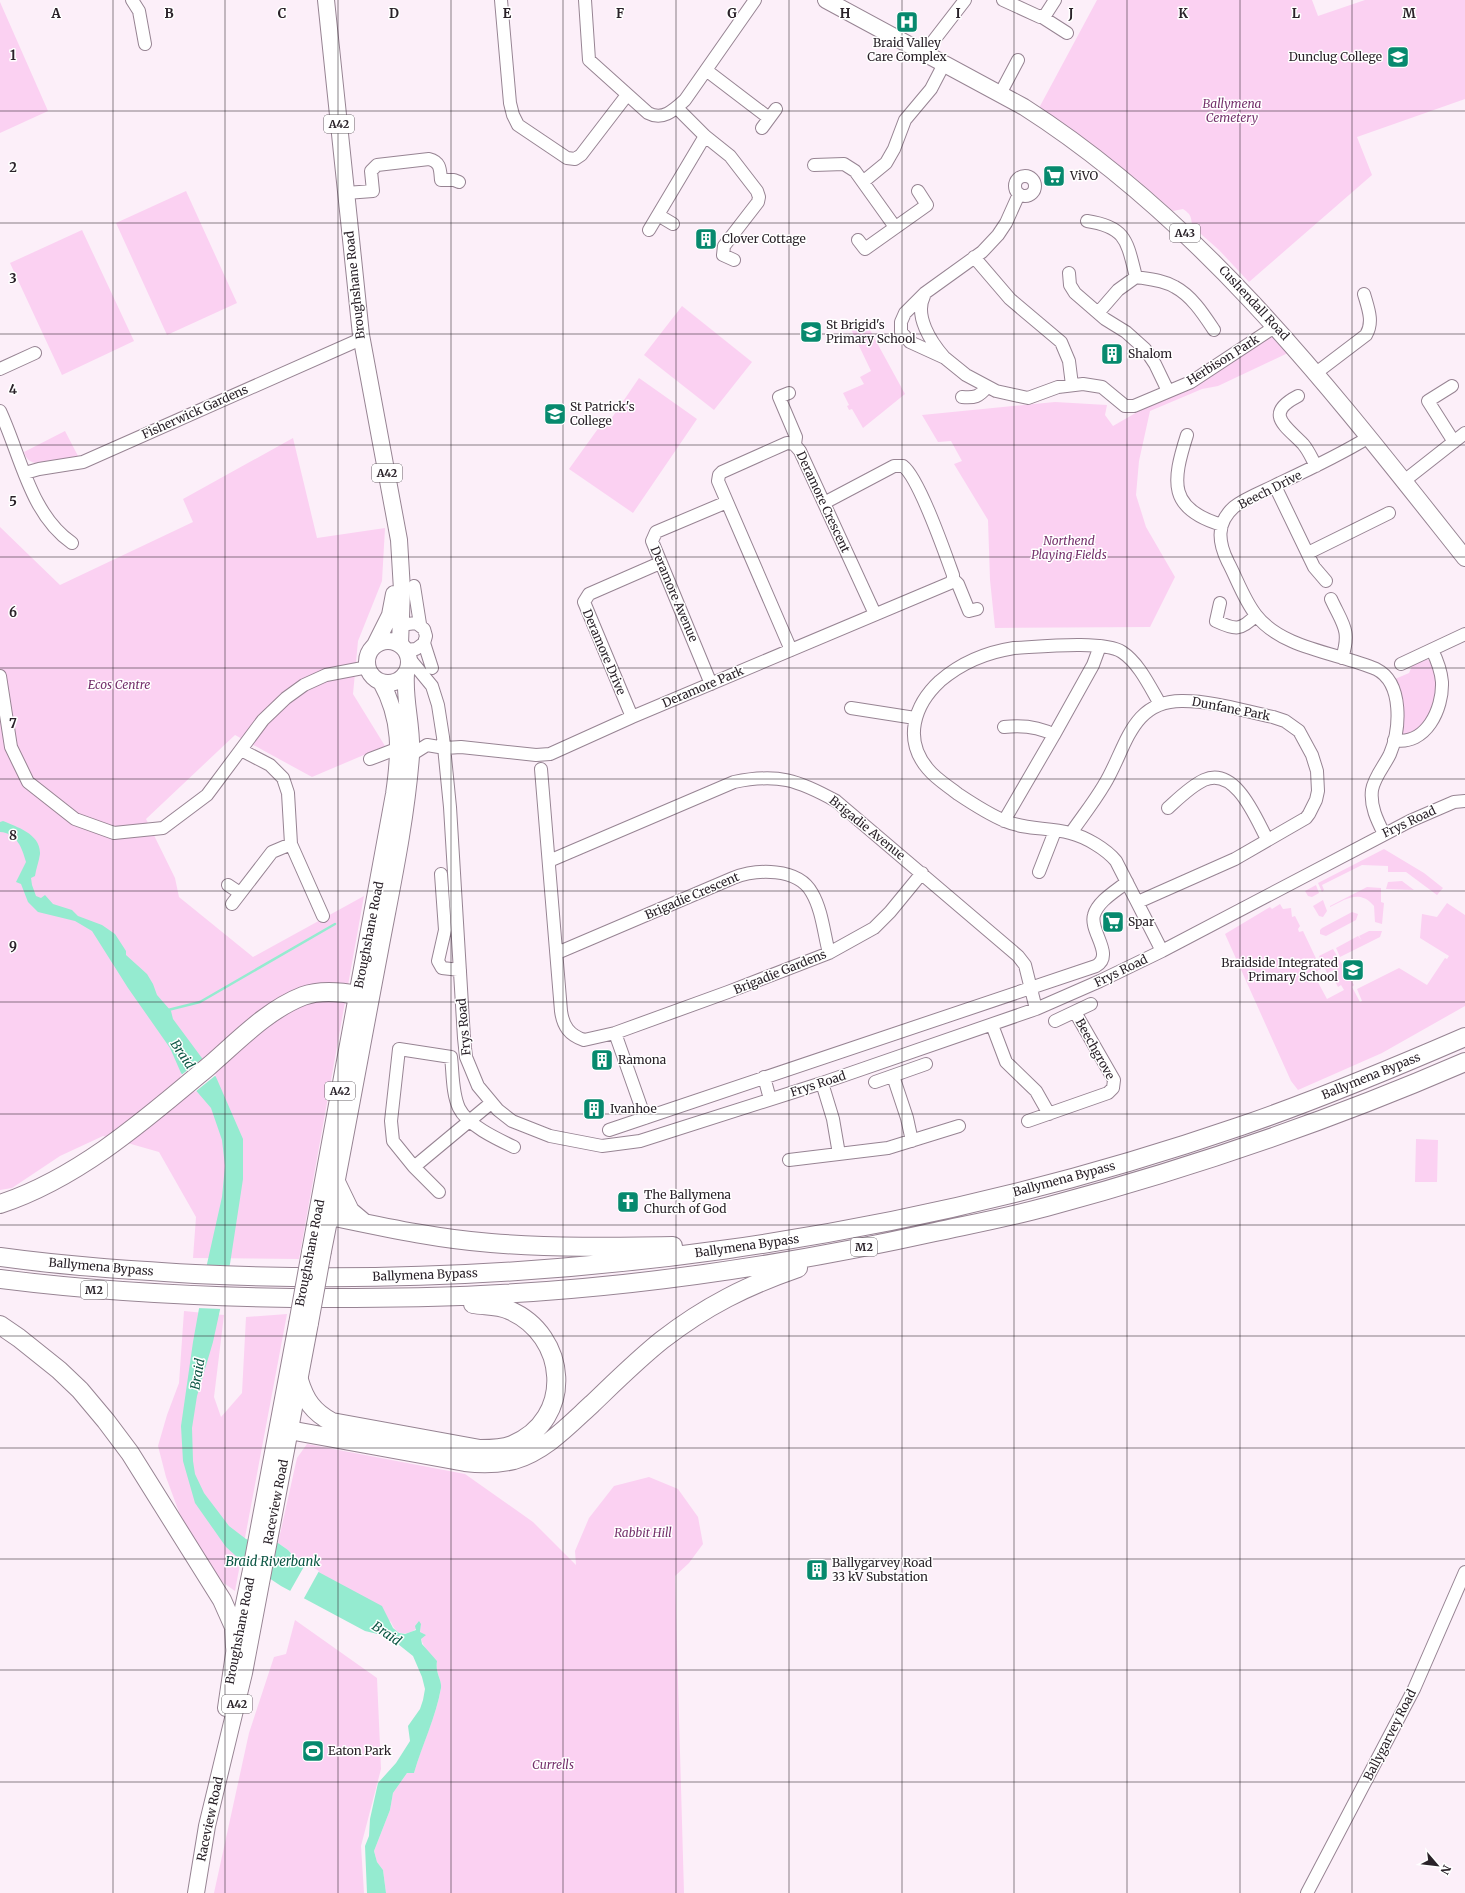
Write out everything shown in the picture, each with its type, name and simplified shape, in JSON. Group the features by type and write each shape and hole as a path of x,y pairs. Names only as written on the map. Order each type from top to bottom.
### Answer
{"highway":[{"path":"0,1204 43,1186 82,1166 181,1089 255,1026 282,1006 305,995 330,993 358,995"},
{"name":"Ballymena Bypass","path":"0,1258 240,1276 376,1277 515,1271 597,1265 810,1237 904,1218 1016,1192 1138,1159 1241,1126 1370,1078 1465,1037"},
{"name":"Ballymena Bypass","path":"0,1279 88,1290 188,1296 238,1298 398,1298 481,1295 648,1281 720,1272 858,1249 1044,1208 1207,1160 1312,1123 1465,1062"},
{"path":"336,1182 350,1211 363,1222"},
{"path":"324,1214 436,1236 490,1243 558,1247 681,1245 810,1237"},
{"path":"283,1429 465,1462 483,1464 514,1460 532,1452 563,1432 661,1341 716,1303 766,1279 858,1249"},
{"path":"299,1380 310,1406 321,1416 342,1425 480,1449 497,1449 512,1444 528,1436 540,1425 549,1411 555,1396 557,1380 556,1363 549,1346 540,1332 530,1322 516,1314 498,1307 398,1298"},
{"path":"0,1325 41,1354 80,1390 130,1453 222,1600 234,1627 235,1647"}],"main road":[{"name":"Broughshane Road","path":"326,0 361,339 397,522 399,568"},
{"name":"Cushendall Road","path":"826,0 1000,94 1056,127 1138,191 1192,239 1276,326 1369,438 1465,558"},
{"name":"A42","path":"399,568 402,590 400,626 406,659"},
{"name":"A42","path":"381,682 373,676 368,667 368,655 375,645 390,615 399,568"},
{"path":"375,645 387,640 406,659 395,682 381,682"},
{"name":"Broughshane Road","path":"324,1214 336,1182 369,1010 407,796 405,688 406,659"},
{"name":"Broughshane Road","path":"283,1429 324,1214 358,995 394,794 407,749 393,708 381,682"},
{"path":"358,995 366,1002 369,1010"},
{"name":"Raceview Road","path":"264,1535 283,1429 299,1380 303,1323"},
{"name":"Broughshane Road","path":"207,1826 235,1647 256,1575 264,1535"},
{"name":"Raceview Road","path":"196,1893 207,1826 244,1673 256,1575"}],"street":[{"path":"132,0 139,11 145,44"},
{"path":"501,0 510,103 518,125 567,158 575,159 581,155 627,95"},
{"path":"584,0 589,60 627,95 654,116 666,115 677,108 685,100 756,0"},
{"path":"924,53 965,0"},
{"path":"1003,0 1042,17 1067,33"},
{"path":"1042,17 1046,14 1055,0"},
{"path":"1000,94 1018,60"},
{"path":"864,181 886,163 894,149 905,120 931,89 944,64"},
{"path":"706,70 773,113 762,128"},
{"path":"677,108 705,136 730,156 756,190 759,198 757,203 725,245 723,255 734,260"},
{"path":"649,230 705,136"},
{"path":"346,193 373,190 372,170 377,165 429,159 435,160 440,166 441,180 454,180 459,182"},
{"path":"814,165 844,164 855,171 864,181 895,227"},
{"path":"858,240 865,249 927,204 918,191"},
{"path":"974,257 1010,299 1061,342 1069,362 1072,385 1058,387 1024,399 987,387 966,375 945,358 907,340 900,329 900,322 905,313 925,293 992,242 1004,227 1019,194"},
{"path":"658,215 673,224"},
{"path":"1087,221 1109,226 1119,232 1129,248 1136,276"},
{"path":"1069,273 1072,289 1098,313 1126,332 1145,349 1155,364 1168,391"},
{"path":"1098,313 1118,290 1136,276"},
{"path":"1136,276 1163,282 1178,289 1200,310 1214,330"},
{"path":"925,293 920,308 921,314 934,343 945,358"},
{"path":"1316,373 1366,335 1370,328 1370,318 1364,294"},
{"name":"Herbison Park","path":"1072,385 1083,384 1102,387 1121,404 1129,407 1190,382 1276,326"},
{"name":"Fisherwick Gardens","path":"25,473 39,469 83,462 361,339"},
{"path":"0,369 35,353"},
{"path":"1452,386 1428,400 1454,442"},
{"path":"962,397 973,398 980,396 987,387"},
{"path":"789,393 779,397 796,437 795,444"},
{"path":"1298,396 1285,404 1281,410 1280,418 1287,430 1306,448 1316,466"},
{"path":"0,411 35,500 61,535 72,543"},
{"path":"1404,481 1465,433"},
{"path":"1187,436 1178,468 1177,485 1180,496 1187,508 1193,514 1222,525 1220,537 1224,554 1256,615 1270,628 1287,638 1376,670 1389,680 1393,690 1397,723 1394,740 1372,790 1375,814 1384,834"},
{"name":"Beech Drive","path":"1222,525 1235,507 1344,453 1369,438"},
{"name":"Deramore Crescent","path":"791,650 719,484 720,474 788,443 795,444 800,451 875,614"},
{"path":"824,502 894,466 903,466 908,471 927,507 953,575 953,579 958,584 969,611 977,609"},
{"path":"1275,486 1318,574 1326,581"},
{"name":"Deramore Avenue","path":"711,684 652,545 652,538 656,532 727,502"},
{"path":"1308,553 1389,513"},
{"name":"Deramore Drive","path":"632,717 584,602 590,594 660,563"},
{"name":"Deramore Park","path":"370,758 426,745 445,748 462,747 547,755 632,717 950,582 953,579"},
{"path":"414,586 420,624 424,628 426,636 424,643 429,672"},
{"path":"1331,599 1347,635 1347,641 1342,658"},
{"path":"1220,603 1216,622 1227,626 1234,628 1242,627 1256,615"},
{"path":"400,626 412,623 420,624"},
{"path":"1401,664 1465,634"},
{"path":"406,659 424,643"},
{"path":"1160,704 1143,676 1124,653 1117,649 1100,646 1014,648 991,652 970,662 943,679 924,700 915,718 914,734 918,755 928,770 980,808 1004,821 1024,828 1055,830 1071,833 1089,841 1110,855 1116,862 1138,902 1162,951"},
{"path":"1004,821 1094,665 1100,646"},
{"path":"1394,740 1406,741 1415,738 1427,728 1435,714 1440,698 1442,680 1438,662 1432,650"},
{"name":"Frys Road","path":"406,659 429,672 435,693 445,748 466,1057 478,1086 491,1103 512,1121 535,1131 565,1140 602,1146 640,1141 822,1083 1036,1009 1100,981 1162,951 1384,834 1460,801 1465,791"},
{"path":"0,676 6,748 28,782 75,819 114,833 163,828 207,795 271,712 286,698 304,685 326,675 368,667"},
{"name":"Dunfane Park","path":"1071,833 1104,785 1136,723 1150,710 1160,704 1188,701 1233,708 1281,719 1299,731 1314,760 1318,781 1316,800 1306,818 1211,870 1138,902"},
{"path":"851,708 915,718"},
{"path":"1004,728 1029,726 1044,729 1054,735"},
{"path":"241,750 270,765 283,778 288,793 291,844 323,916"},
{"name":"Brigadie Gardens","path":"541,769 557,953 560,1007 566,1028 575,1036 586,1040 615,1033 728,992 830,952 874,928 890,912 922,873"},
{"name":"Brigadie Avenue","path":"549,861 734,782 757,777 783,778 813,788 836,801 1019,957 1025,965 1036,1009"},
{"path":"1168,808 1190,788 1204,780 1213,778 1221,779 1240,790 1267,839"},
{"path":"1039,872 1055,830"},
{"path":"232,904 272,852 291,844"},
{"name":"Brigadie Crescent","path":"557,953 733,878 752,872 766,872 790,876 803,883 810,889 816,903 830,952"},
{"path":"441,874 445,930 438,961 442,968 460,970"},
{"name":"Frys Road","path":"609,1130 1032,989 1096,966 1101,962 1103,955 1094,928 1094,915 1101,904 1127,882"},
{"path":"228,884 240,893"},
{"name":"Beechgrove","path":"1054,1021 1091,1004"},
{"name":"Beechgrove","path":"1028,1121 1108,1093 1114,1085 1114,1080 1098,1050 1075,1012"},
{"path":"992,1025 1006,1062 1037,1092 1049,1114"},
{"path":"615,1033 645,1118"},
{"path":"439,1192 414,1167 394,1141 391,1121 399,1049 452,1057 456,1100 460,1110 469,1121 494,1137 514,1147"},
{"path":"875,1082 926,1064"},
{"path":"893,1076 905,1112 912,1141"},
{"path":"764,1078 770,1099"},
{"path":"822,1083 833,1119 839,1154"},
{"path":"414,1167 491,1103"},
{"path":"789,1160 888,1148 959,1126"},
{"name":"Ballygarvey Road","path":"1307,1893 1414,1689 1465,1572"}],"green space":[{"name":"Ballymena Cemetery","path":"1097,0 1312,0 1318,16 1365,0 1465,0 1465,99 1357,137 1372,175 1249,282 1219,250 1193,227 1191,217 1186,211 1183,209 1173,211 1135,178 1039,108"},
{"path":"0,2 48,111 0,133"},
{"path":"186,191 237,303 167,335 116,223"},
{"path":"82,230 134,341 62,375 10,263"},
{"path":"682,306 752,362 714,410 644,355"},
{"path":"865,321 905,394 863,428 852,409 849,410 847,406 849,405 843,393 864,384 860,377 871,371 850,327"},
{"name":"Northend Playing Fields","path":"1271,335 1288,353 1218,386 1202,389 1150,411 1139,461 1136,495 1146,527 1175,577 1150,627 995,628 990,580 988,520 954,464 962,461 951,441 938,442 922,415 1055,402 1107,405 1105,415 1113,426"},
{"path":"639,378 697,419 633,513 569,469 605,419 609,422"},
{"path":"65,431 78,456 35,463 27,458 24,452"},
{"name":"Ecos Centre","path":"293,438 317,538 385,528 382,581 358,641 353,694 385,746 312,777 235,735 146,819 175,878 179,897 253,957 364,896 299,1259 193,1258 196,1217 159,1152 103,1136 60,1156 12,1188 0,1190 0,527 60,585 193,522 183,499"},
{"path":"1426,659 1435,663 1438,698 1418,734 1403,735 1401,732 1398,688 1395,679 1409,673 1412,666"},
{"path":"1384,849 1424,873 1443,888 1437,895 1406,872 1388,872 1388,866 1362,865 1322,885 1324,890 1322,892 1318,883"},
{"path":"1402,881 1414,890 1386,889 1388,882"},
{"path":"1316,885 1319,893 1312,897 1308,896 1305,891"},
{"path":"1367,887 1381,888 1381,902 1384,903 1382,924 1375,922 1374,906 1363,898 1353,897 1330,907 1330,906"},
{"path":"1323,900 1327,911 1323,917 1319,916 1313,906"},
{"name":"Braidside Integrated Primary School","path":"1447,903 1465,915 1465,1006 1382,1053 1298,1090 1291,1081 1225,934 1270,907 1272,909 1280,904 1283,909 1291,908 1292,917 1295,916 1300,926 1298,929 1299,932 1303,931 1321,969 1313,973 1327,999 1344,990 1341,985 1338,987 1333,977 1337,975 1334,970 1327,973 1319,956 1333,949 1354,985 1352,987 1360,1002 1362,1001 1357,989 1399,968 1427,985 1445,958 1447,959 1449,956 1420,938 1422,914 1437,917"},
{"path":"1352,912 1358,914 1356,920 1326,936 1320,934 1320,930 1322,928"},
{"path":"1369,931 1382,931 1380,937 1340,957 1336,948 1358,936 1361,939 1359,936"},
{"path":"1416,1139 1438,1140 1437,1182 1415,1182"},
{"path":"184,1311 224,1315 214,1397 221,1417 242,1393 246,1317 287,1314 235,1591 218,1579 183,1523 166,1477 158,1446 167,1415 179,1383"},
{"name":"Currells","path":"307,1444 465,1474 533,1522 576,1565 575,1551 589,1518 614,1486 649,1477 678,1489 698,1517 703,1544 689,1563 675,1576 684,1893 386,1893 383,1870 377,1862 374,1851 390,1810 393,1793 407,1773 414,1773 439,1699 441,1682 437,1669 437,1661 423,1645 420,1631 421,1624 409,1633 405,1634 397,1631 391,1622 333,1581 298,1561 288,1550 278,1543 297,1458"},
{"name":"Eaton Park","path":"295,1620 377,1678 381,1769 361,1846 364,1893 214,1893 249,1733 274,1657 286,1654"}],"water":[{"name":"Braid Riverbank","path":"3,821 27,832 37,841 40,854 35,876 31,878 36,896 41,898 45,895 53,904 72,910 78,916 102,925 115,934 126,951 126,955 147,974 157,995 171,1011 173,1019 216,1077 243,1139 243,1179 230,1264 213,1342 197,1396 192,1428 195,1474 204,1493 229,1526 246,1539 259,1543 278,1543 288,1550 298,1561 382,1606 393,1628 399,1633 405,1634 416,1630 415,1626 419,1621 421,1624 420,1632 426,1635 421,1639 422,1644 437,1661 437,1669 441,1682 439,1699 414,1773 407,1773 393,1793 390,1810 374,1851 377,1862 383,1870 386,1893 367,1893 365,1846 369,1836 370,1819 378,1783 396,1763 410,1741 408,1726 420,1709 423,1700 425,1689 422,1677 413,1656 398,1644 382,1635 365,1631 281,1586 236,1556 226,1547 195,1503 183,1461 181,1426 193,1342 207,1264 222,1197 225,1166 222,1140 211,1108 181,1073 170,1048 128,988 92,931 75,921 38,912 28,902 21,884 16,882 26,862 15,838 6,833 0,832 0,822"}],"pier":[{"path":"203,1058 216,1075 195,1092 180,1076"},
{"path":"204,1265 232,1266 222,1309 197,1308"},
{"path":"306,1563 319,1571 303,1600 289,1593"}],"waterway":[{"path":"168,1010 200,1002 335,924"}],"place":[{"name":"Braid Valley Care Complex","path":"907,22"},
{"name":"Dunclug College","path":"1398,57"},
{"name":"ViVO","path":"1054,176"},
{"name":"Clover Cottage","path":"706,239"},
{"name":"St Brigid's Primary School","path":"811,332"},
{"name":"Shalom","path":"1112,354"},
{"name":"St Patrick's College","path":"555,414"},
{"name":"Spar","path":"1113,922"},
{"name":"Braidside Integrated Primary School","path":"1353,970"},
{"name":"Ramona","path":"602,1060"},
{"name":"Ivanhoe","path":"594,1109"},
{"name":"The Ballymena Church of God","path":"628,1202"},
{"name":"Ballygarvey Road 33 kV Substation","path":"817,1570"},
{"name":"Eaton Park","path":"313,1751"}],"water label":[{"name":"Braid","path":"183,1054"},
{"name":"Braid","path":"197,1374"},
{"name":"Braid","path":"387,1633"}],"park label":[{"name":"Rabbit Hill","path":"643,1533"}]}
